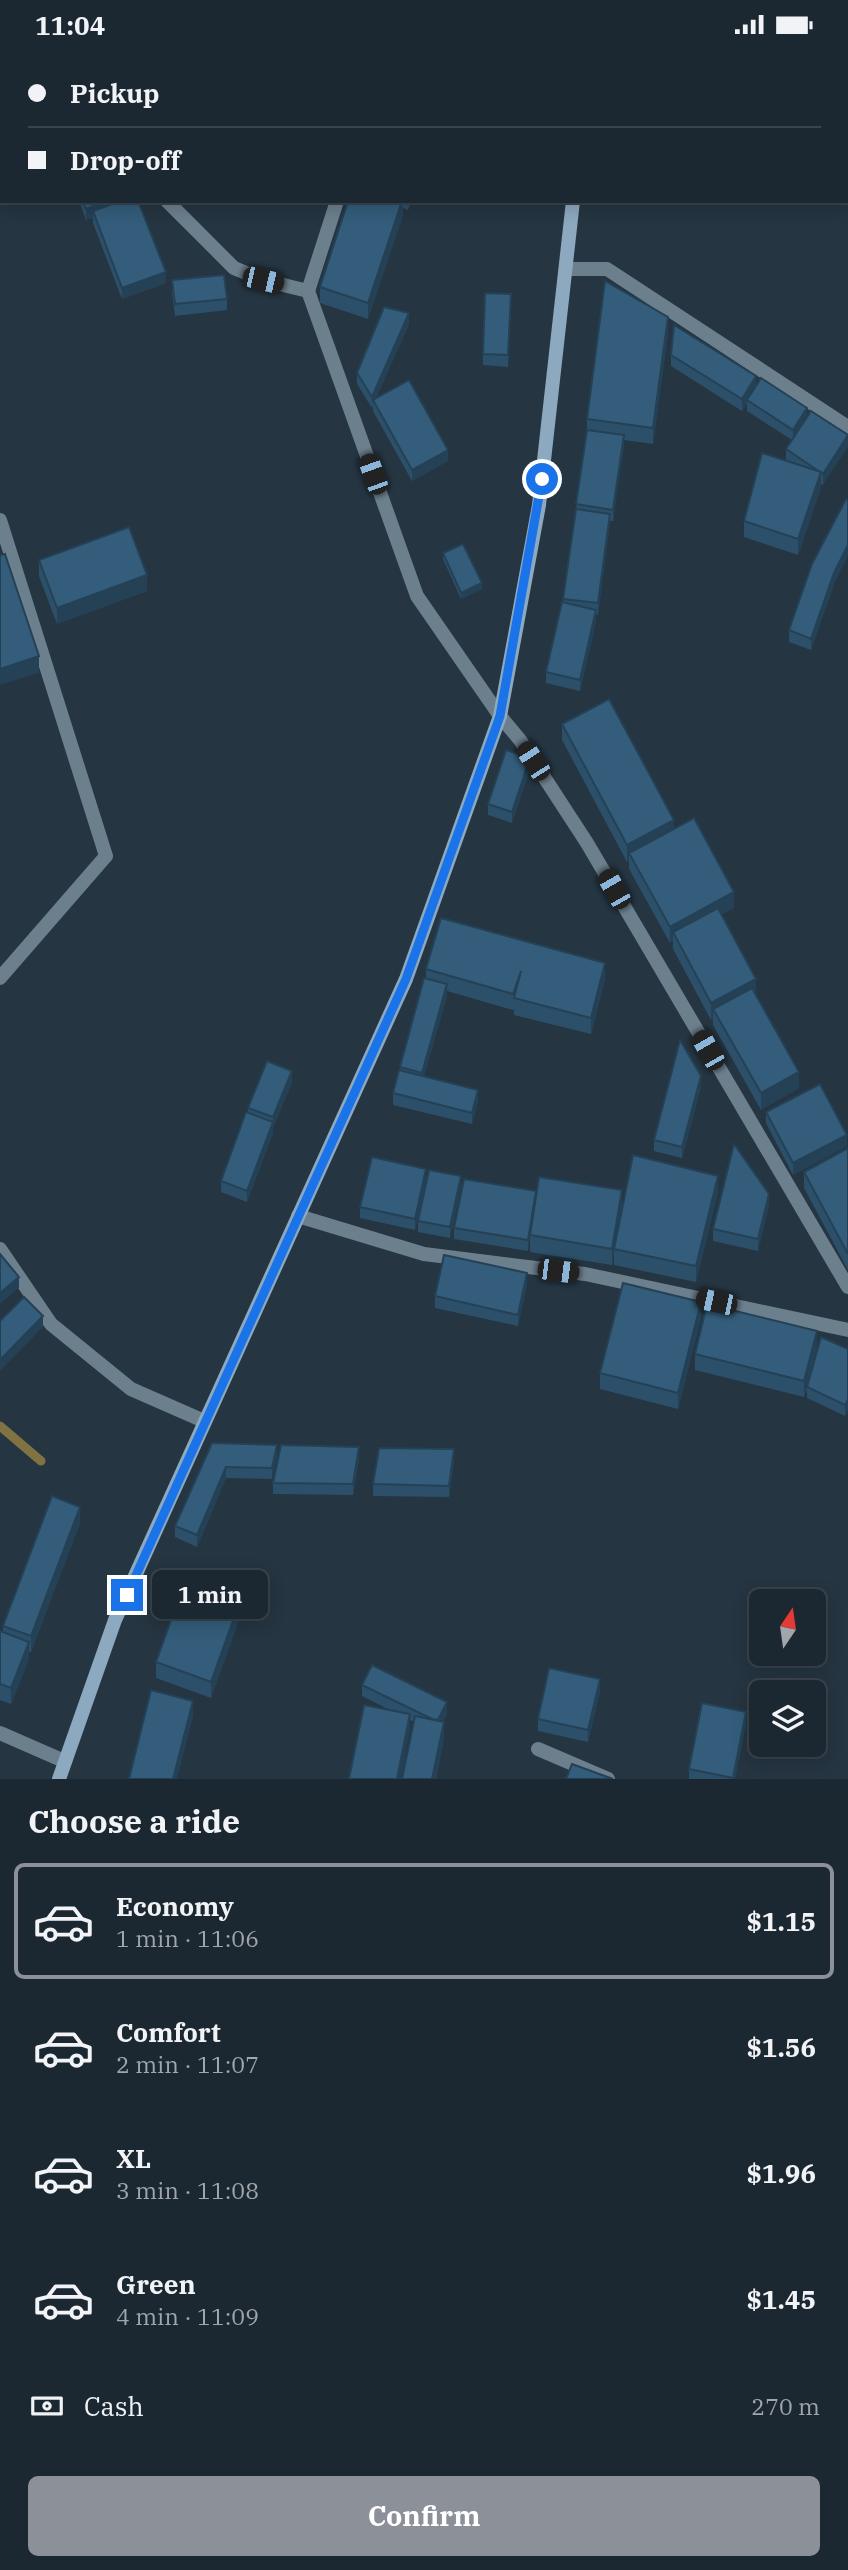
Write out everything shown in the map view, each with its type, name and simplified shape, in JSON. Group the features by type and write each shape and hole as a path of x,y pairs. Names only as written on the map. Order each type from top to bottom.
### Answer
{"main road":[{"path":"59,1779 116,1620 406,979 500,716 539,505 573,203"}],"street":[{"path":"169,203 234,268 263,280 308,291"},
{"path":"336,203 308,291 416,596 500,716 520,740 587,843 848,1287"},
{"path":"566,269 607,269 848,427"},
{"path":"0,520 106,856 0,978"},
{"path":"298,1216 424,1254 585,1274 848,1330"},
{"path":"0,1249 51,1324 131,1389 204,1421"},
{"path":"0,1733 64,1761"},
{"path":"538,1749 608,1779"}],"building":[{"path":"84,203 101,203 86,209"},
{"path":"115,203 139,203 166,272 122,288 93,211"},
{"path":"347,203 401,203 368,303 320,287"},
{"path":"224,275 227,299 175,304 172,280"},
{"path":"605,281 668,317 653,428 587,419"},
{"path":"485,293 511,294 508,355 483,354"},
{"path":"384,307 409,313 372,397 357,373"},
{"path":"674,325 756,376 742,399 671,355"},
{"path":"761,378 807,408 793,430 747,400"},
{"path":"409,380 448,450 412,470 373,400"},
{"path":"811,411 848,435 823,474 786,449"},
{"path":"587,430 624,435 613,510 576,504"},
{"path":"762,453 821,472 798,539 744,521"},
{"path":"846,499 848,545 834,573 811,639 789,630 812,564"},
{"path":"576,509 610,514 598,603 563,599"},
{"path":"129,527 147,575 57,608 39,560"},
{"path":"463,544 482,583 461,593 443,553"},
{"path":"5,554 39,656 0,669 0,555"},
{"path":"562,602 596,610 580,680 546,672"},
{"path":"609,699 674,820 627,845 562,724"},
{"path":"506,750 530,758 512,812 488,804"},
{"path":"694,818 734,892 670,927 629,853"},
{"path":"718,908 756,979 711,1003 673,932"},
{"path":"441,918 605,963 591,1018 514,998 521,971 513,994 426,969"},
{"path":"424,978 447,984 422,1073 400,1067"},
{"path":"752,988 799,1072 761,1093 713,1009"},
{"path":"680,1040 701,1076 682,1147 654,1140"},
{"path":"267,1061 292,1071 273,1117 248,1108"},
{"path":"399,1070 478,1090 472,1113 393,1093"},
{"path":"820,1084 847,1135 793,1163 766,1112"},
{"path":"246,1112 273,1122 247,1191 221,1181"},
{"path":"734,1144 769,1194 758,1239 713,1229"},
{"path":"848,1148 848,1254 804,1172"},
{"path":"633,1155 718,1176 696,1266 614,1249"},
{"path":"372,1157 426,1169 415,1219 360,1207"},
{"path":"429,1170 461,1176 450,1227 418,1221"},
{"path":"539,1177 622,1190 612,1249 530,1235"},
{"path":"464,1179 536,1191 528,1240 454,1228"},
{"path":"0,1254 19,1277 0,1293"},
{"path":"444,1255 527,1273 518,1315 435,1296"},
{"path":"623,1283 701,1302 678,1393 600,1373"},
{"path":"24,1297 43,1316 0,1360 0,1321"},
{"path":"707,1304 817,1331 804,1381 695,1354"},
{"path":"821,1337 848,1349 848,1400 845,1405 807,1387"},
{"path":"212,1443 277,1445 272,1468 226,1467 197,1535 175,1526"},
{"path":"281,1445 359,1447 353,1484 273,1483"},
{"path":"379,1448 454,1449 449,1486 373,1484"},
{"path":"52,1496 80,1507 31,1636 3,1626"},
{"path":"185,1581 240,1601 211,1682 156,1662"},
{"path":"0,1631 29,1642 11,1688 0,1684"},
{"path":"372,1665 447,1702 438,1720 362,1685"},
{"path":"549,1668 600,1679 588,1730 538,1719"},
{"path":"151,1690 193,1701 173,1779 129,1779"},
{"path":"702,1703 746,1712 733,1778 689,1769"},
{"path":"364,1705 410,1714 397,1779 349,1779"},
{"path":"415,1716 444,1722 432,1779 402,1779"},
{"path":"572,1764 613,1779 566,1779"}],"waterway":[{"path":"0,1426 41,1461"}],"route":[{"path":"127,1595 406,979 500,716 542,479"}]}
